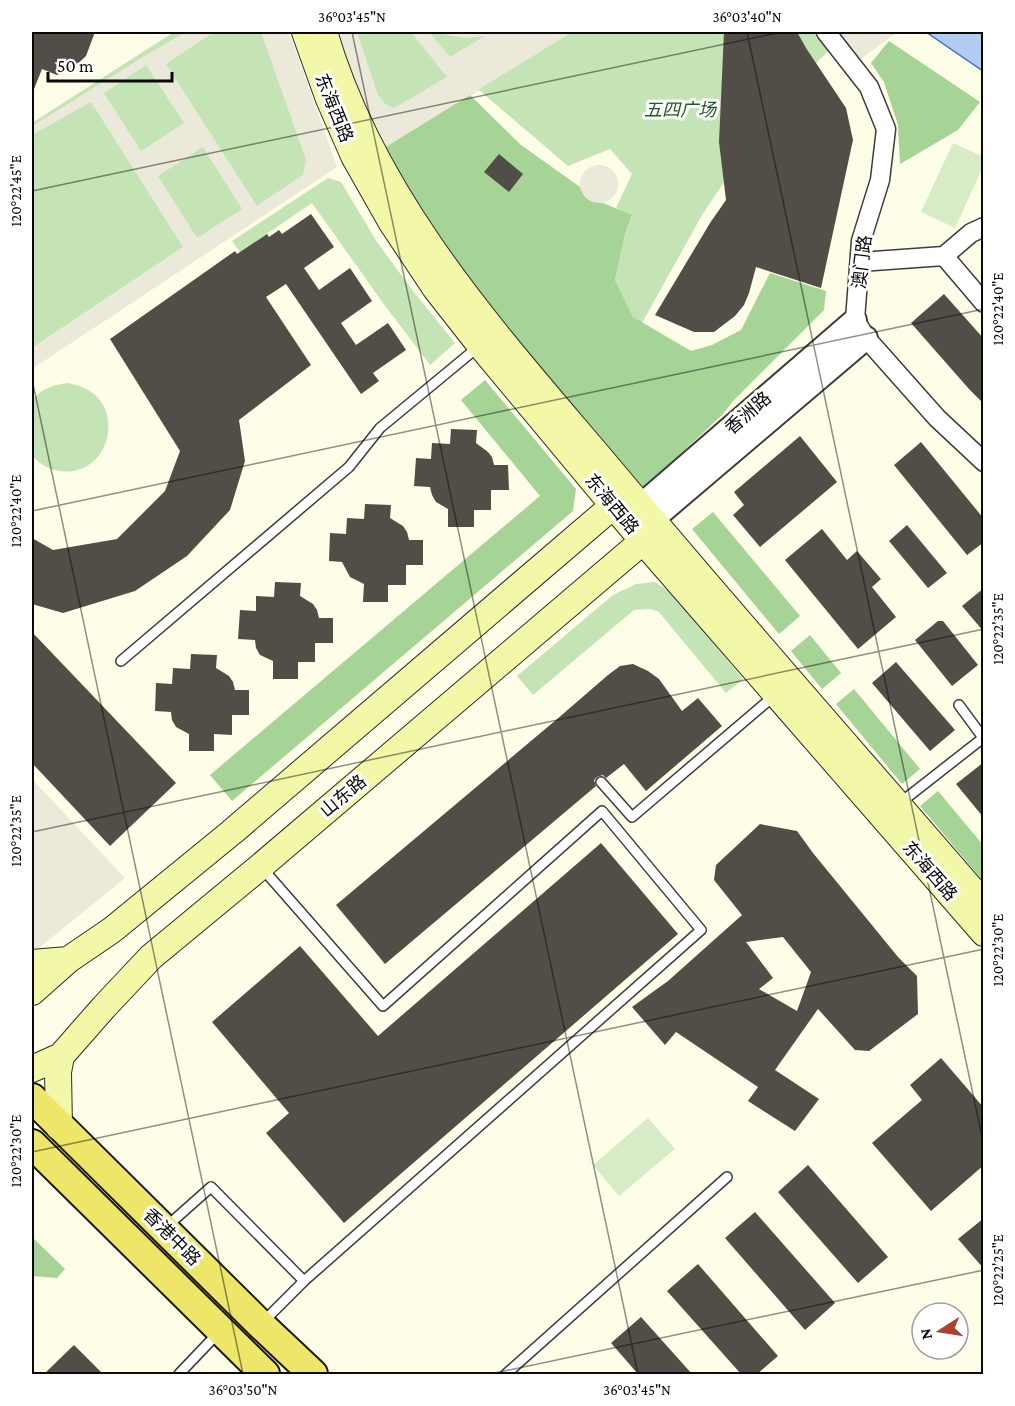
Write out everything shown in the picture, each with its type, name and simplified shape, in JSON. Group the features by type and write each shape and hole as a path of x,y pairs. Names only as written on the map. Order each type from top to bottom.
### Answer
{"main road":[{"name":"东海西路","path":"306,32 329,99 354,156 398,233 436,289 614,506 645,522 898,804 984,904"},
{"name":"东海西路","path":"324,32 346,93 370,146 408,213 448,271 645,522 775,695 984,933"},
{"path":"32,992 68,960 112,930 232,832 614,506 645,522"},
{"name":"山东路","path":"32,1069 61,1056 151,957 261,866 645,522"},
{"path":"32,963 68,960"},
{"path":"59,1127 58,1072 61,1056"},
{"name":"香港中路","path":"32,1098 313,1374"},
{"name":"香港中路","path":"32,1144 220,1331 256,1372"}],"street":[{"name":"澳门路","path":"826,32 869,87 886,129 880,180 861,241 860,329"},
{"path":"860,262 945,256 971,233 984,227"},
{"path":"945,256 984,303"},
{"name":"香洲路","path":"645,522 860,329"},
{"path":"860,329 937,418 984,462"}],"lane":[{"path":"121,661 349,467 380,428 480,345"},
{"path":"601,782 632,817 775,695"},
{"path":"898,804 983,739 959,705"},
{"path":"260,1324 304,1281 701,930 602,811 383,1006 261,866"},
{"path":"506,1374 727,1177"},
{"path":"164,1229 212,1187 304,1281"},
{"path":"179,1374 220,1331"}],"green space":[{"path":"174,32 279,32 322,163 257,206 197,238 32,348 32,123"},
{"name":"五四广场","path":"334,32 815,32 828,51 800,80 749,145 702,215 642,323 633,317 615,280 625,234 632,216 616,208 632,174 610,149 568,166 479,90 379,151"},
{"path":"889,41 980,102 958,130 900,164 898,125 884,82 871,63"},
{"path":"470,95 521,145 580,187 581,190 601,203 632,215 625,234 615,280 633,317 691,351 712,345 741,330 770,273 826,291 824,310 733,401 722,415 640,492 498,327 379,151"},
{"path":"953,143 984,157 983,167 955,228 921,212"},
{"path":"328,178 341,182 377,242 455,343 430,365 312,203 240,252 232,241"},
{"path":"485,380 576,489 573,511 232,801 210,775 540,496 461,400"},
{"path":"68,383 82,387 96,396 105,409 108,424 107,439 101,453 91,464 77,470 59,471 44,466 32,455 32,399 48,388"},
{"path":"713,512 800,616 779,634 692,529"},
{"path":"655,582 673,594 743,679 726,693 658,611 649,609 634,610 533,695 517,676 613,595 636,584"},
{"path":"810,635 841,673 822,689 791,651"},
{"path":"854,689 920,769 902,784 836,704"},
{"path":"938,791 983,845 983,881 920,806"},
{"path":"648,1118 675,1149 619,1196 593,1165"},
{"path":"32,1237 65,1269 57,1278 32,1276"}],"shaded area":[{"path":"186,32 214,32 166,64 257,206 303,175 306,160 261,32 289,32 337,167 32,369 32,348 183,247 91,102 32,135 32,126","holes":["146,65 184,123 141,151 104,93","203,147 242,209 197,238 158,176"]},
{"path":"334,32 357,32 378,95 385,104 394,108 447,77 411,32 429,32 450,57 485,36 464,38 432,32 572,32 379,151"},
{"path":"838,32 897,32 858,61"},
{"path":"599,165 613,170 618,184 613,198 599,203 585,198 580,184 585,170"},
{"path":"32,779 125,878 34,952 32,952"}],"water":[{"path":"926,32 983,32 983,71"}],"building":[{"path":"32,32 95,32 86,56 72,69 57,75 42,69 32,94"},
{"path":"724,32 797,32 846,108 853,140 821,288 756,267 744,305 735,316 714,332 694,332 655,315 726,200 719,142"},
{"path":"499,154 523,174 509,192 484,172"},
{"path":"311,214 334,247 304,268 319,290 350,268 372,301 341,323 356,345 388,323 406,350 373,373 379,381 361,394 286,284 266,297 311,365 239,420 245,461 230,510 187,556 135,591 63,613 32,604 32,538 53,550 117,539 165,491 180,451 110,339 235,251 237,254 267,234 269,237 279,230 282,234"},
{"path":"944,294 984,339 984,404 911,323"},
{"path":"451,429 477,430 476,443 488,452 494,465 508,465 509,490 491,490 491,510 474,510 474,527 448,527 448,509 436,502 430,487 414,486 416,458 431,459 432,443 450,444"},
{"path":"800,436 837,482 760,547 733,515 744,505 734,492"},
{"path":"921,442 984,519 984,542 967,555 894,465"},
{"path":"365,504 391,505 390,518 403,526 409,540 423,540 423,565 406,565 406,585 388,585 388,602 363,602 364,584 350,577 342,562 329,561 330,533 346,534 347,518 364,519"},
{"path":"907,525 947,573 928,588 889,541"},
{"path":"822,529 847,560 857,551 881,579 872,587 896,617 858,649 785,560"},
{"path":"275,582 301,583 300,596 313,604 319,618 333,618 333,643 315,643 315,662 298,662 298,679 273,679 273,661 260,655 255,640 238,639 240,610 256,611 256,596 274,597"},
{"path":"984,588 984,632 962,606"},
{"path":"938,621 943,621 978,665 952,686 915,640"},
{"path":"32,632 176,783 110,846 32,763"},
{"path":"191,654 217,655 216,668 229,676 235,690 249,690 249,715 232,715 232,735 214,734 214,751 189,751 189,734 176,727 171,712 155,711 156,683 172,684 173,668 190,669"},
{"path":"896,662 955,730 930,751 872,683"},
{"path":"633,664 659,679 682,711 698,698 722,726 646,791 624,764 606,778 603,775 597,777 594,780 596,786 385,964 336,905 608,675 620,666"},
{"path":"984,762 984,818 956,784"},
{"path":"760,824 797,831 898,957 917,976 918,1014 869,1051 855,1050 818,1009 775,1070 819,1099 795,1131 748,1101 758,1087 676,1032 665,1045 632,1007 668,981 742,915 714,880 716,865","holes":["783,937 811,972 797,1011 759,989 773,978 746,942"]},
{"path":"601,843 678,934 344,1223 266,1133 289,1113 212,1022 300,946 378,1036"},
{"path":"941,1058 984,1108 984,1165 931,1211 872,1143 922,1100 910,1085"},
{"path":"808,1165 888,1257 858,1283 778,1192"},
{"path":"755,1212 835,1303 805,1330 725,1238"},
{"path":"984,1218 984,1269 958,1239"},
{"path":"698,1264 778,1356 757,1374 741,1374 667,1291"},
{"path":"641,1317 692,1374 638,1374 611,1343"},
{"path":"74,1345 103,1374 44,1374"}]}
